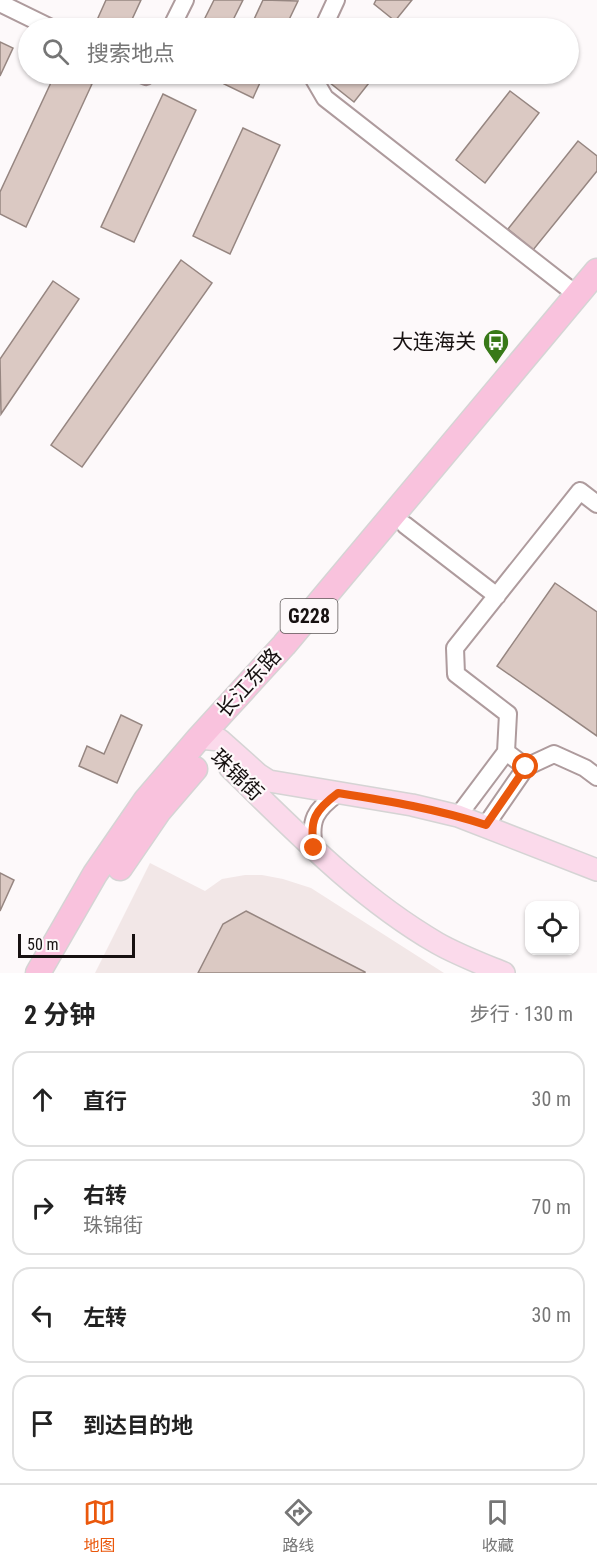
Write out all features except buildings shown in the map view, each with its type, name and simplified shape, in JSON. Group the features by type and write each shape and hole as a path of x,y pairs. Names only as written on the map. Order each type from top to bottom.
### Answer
{"highway":[{"name":"长江东路","path":"38,973 95,874 146,800 210,742 296,656 405,525 587,295 597,271"},
{"name":"长江东路","path":"57,973 110,883 159,811 284,645 587,295"}],"main road":[{"name":"珠锦街","path":"210,742 269,781 412,805 458,816 597,870"},
{"name":"珠锦街","path":"210,742 314,848 344,876 387,910 438,943 504,973"}],"street":[{"path":"176,18 185,0"},
{"path":"328,18 336,0"},
{"path":"0,3 31,18"},
{"path":"317,84 325,98 587,295"},
{"path":"458,816 506,752 508,714 456,674 455,648 580,491 597,504"},
{"path":"405,525 497,596"},
{"path":"506,752 526,767"},
{"path":"486,825 526,767 554,754 585,768 597,777"},
{"path":"314,848 311,831 315,815 324,803 338,793"}],"shaded area":[{"path":"150,863 205,891 222,879 245,875 283,879 311,888 444,973 95,973"}],"place":[{"name":"大连海关","path":"496,365"}],"route":[{"path":"314,848 311,831 315,815 324,803 338,793 412,805 486,825 526,767"}]}
